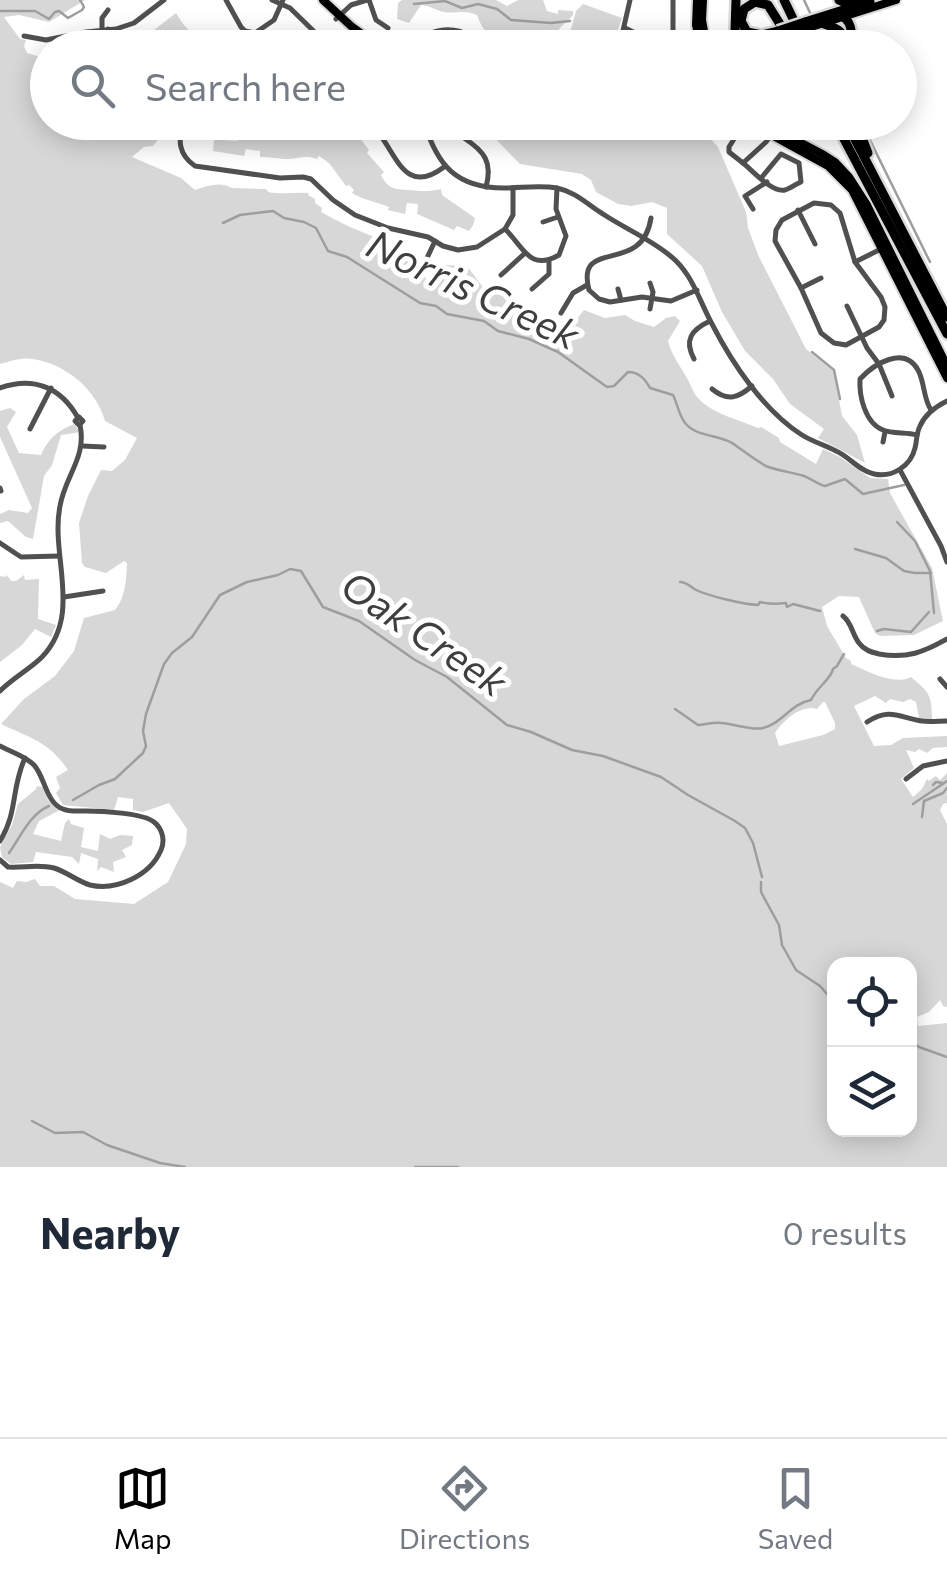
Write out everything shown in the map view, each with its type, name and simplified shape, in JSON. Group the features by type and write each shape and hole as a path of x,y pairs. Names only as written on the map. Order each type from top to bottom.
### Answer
{"highway":[{"path":"736,0 736,30"},
{"path":"773,0 788,30"},
{"path":"784,0 806,30"},
{"path":"838,0 846,4 868,2"},
{"path":"746,30 741,21 744,9 755,2 768,5 784,30"},
{"path":"789,30 868,2"},
{"path":"842,15 849,20 849,30"},
{"path":"824,24 840,30"},
{"path":"845,140 947,334"},
{"path":"855,140 947,317"},
{"path":"863,140 876,180"}],"main road":[{"path":"320,0 352,30"},
{"path":"700,0 704,30"},
{"path":"804,24 896,0"},
{"path":"804,24 824,24 868,2"},
{"path":"337,17 356,30"},
{"path":"785,140 837,173 852,190 947,366"},
{"path":"885,247 947,378"}],"street":[{"path":"108,10 102,18 105,30 134,23 155,2 164,0"},
{"path":"226,0 246,30"},
{"path":"272,0 282,2 313,30"},
{"path":"337,17 368,0 376,20 388,28"},
{"path":"628,30 624,28 630,0"},
{"path":"673,0 673,30"},
{"path":"259,30 274,20 282,2"},
{"path":"663,8 672,8"},
{"path":"24,36 30,37"},
{"path":"180,140 181,148 195,166 280,178 303,176 320,185 355,216 450,249 476,247 505,229 513,215 513,188"},
{"path":"384,140 408,174 426,176 444,166"},
{"path":"428,140 444,166 458,176 486,186 557,188 667,253 697,290 734,363 752,386 794,429 840,452 863,470 881,475 900,470 912,456 922,422 947,401"},
{"path":"467,140 488,160 490,176 486,186"},
{"path":"733,140 729,152 764,180 781,191 801,182 800,163 781,154 764,180 745,196 753,209"},
{"path":"743,163 767,140"},
{"path":"505,229 524,254 535,260 558,255 565,244 565,231 558,216 557,188"},
{"path":"826,200 840,214 854,262 885,308 888,321 879,328 839,347 821,332 776,246 773,230 798,210 826,200"},
{"path":"798,210 815,244"},
{"path":"543,222 558,216"},
{"path":"651,218 644,238 631,252 597,255 588,272 587,285 592,294 610,302 652,297 671,300 697,290"},
{"path":"427,258 435,241"},
{"path":"854,262 885,247"},
{"path":"501,275 524,254"},
{"path":"532,289 549,274 549,260"},
{"path":"800,288 821,278"},
{"path":"650,283 650,309"},
{"path":"560,313 576,289 587,285"},
{"path":"618,289 621,300"},
{"path":"847,306 892,396"},
{"path":"694,359 689,337 710,321"},
{"path":"917,435 885,432 874,424 860,395 858,378 878,364 906,357 918,370 926,402 932,410"},
{"path":"0,388 24,382 51,388 65,399 79,421 82,446 60,506 62,617 46,652 0,691"},
{"path":"712,390 730,399 752,386"},
{"path":"30,429 51,388"},
{"path":"883,442 885,432"},
{"path":"82,446 104,447"},
{"path":"900,470 944,545 947,562"},
{"path":"0,544 21,557 59,556"},
{"path":"64,597 103,590"},
{"path":"843,616 850,622 859,644 873,653 913,655 947,638"},
{"path":"940,679 947,687"},
{"path":"868,722 896,714 922,721 947,721"},
{"path":"0,746 25,758 39,772 58,807 150,820 160,830 163,846 146,870 110,886 88,884 41,866 8,867 0,860"},
{"path":"0,841 12,818 16,780 25,758"},
{"path":"906,779 927,764 947,761"}],"shaded area":[{"path":"0,0 85,0 49,22 19,15 4,17 20,39 26,40 24,46 30,54 30,140 158,140 132,157 181,178 195,190 218,185 273,193 309,193 321,212 409,251 426,279 444,265 467,266 485,290 500,288 517,303 540,311 539,315 558,330 568,328 584,310 605,318 625,315 654,327 675,316 680,321 668,341 670,347 695,394 705,404 761,427 816,464 823,449 870,478 888,479 890,493 932,568 943,621 914,635 880,636 859,597 839,596 822,607 827,626 851,664 889,679 911,677 930,699 932,719 919,718 916,702 910,699 890,699 886,703 875,696 854,706 874,746 891,745 903,738 947,736 947,747 933,748 927,753 906,750 914,768 901,779 913,797 927,779 936,776 940,780 947,773 947,803 940,810 947,824 947,1007 940,1000 929,1012 917,1017 918,1026 947,1023 947,1167 0,1167 0,882 13,888 17,881 35,879 40,886 54,886 75,899 134,904 168,882 186,844 187,829 169,803 143,812 133,810 133,799 118,797 114,810 63,805 56,793 60,788 56,777 68,770 61,760 39,742 1,724 24,699 55,676 74,651 84,618 115,610 121,599 127,563 124,561 106,573 85,567 79,523 101,470 112,471 125,460 137,438 105,421 95,399 68,372 29,359 0,364","holes":["823,702 835,729 823,735 779,746 775,733 799,711 817,709"]},
{"path":"496,0 507,6 518,0 543,0 547,11 573,11 573,15 559,30 485,30 477,15 421,5 409,23 397,19 398,3"},
{"path":"583,4 622,18 618,30 571,30 576,11"},
{"path":"176,13 189,30 154,30"},
{"path":"214,140 361,140 384,172 381,175 386,183 399,189 441,189 442,195 475,218 473,225 469,231 457,226 454,230 417,214 418,204 407,203 405,214 388,210 389,207 352,193 354,190 319,156 284,159 260,157 260,151 246,149 244,156 213,151"},
{"path":"497,140 712,140 746,212 759,257 806,349 834,372 842,416 857,435 865,463 818,438 824,429 790,404 773,379 745,351 702,266 667,234 667,208 652,202 618,204 596,192 591,180 582,174 520,164"},
{"path":"10,408 16,412 7,427 19,453 41,455 54,436 74,424 80,432 61,435 52,465 44,476 33,539 8,521 0,523 0,514 9,510 28,513 32,508 0,437 0,411"},
{"path":"7,575 11,581 24,575 25,580 39,579 38,619 56,625 51,637 35,629 0,662 0,576"},
{"path":"37,786 43,787 48,800 60,810 39,821 33,834 61,841 69,819 71,824 84,828 81,847 98,851 100,834 110,839 133,836 132,845 122,850 126,857 113,862 114,872 101,867 97,871 98,859 81,853 79,864 72,857 36,852 33,862 11,864 2,857 0,847 18,804"}],"waterway":[{"path":"0,11 35,11 49,19 59,11 68,18 82,10 80,0"},
{"path":"804,0 812,17"},
{"path":"414,4 445,1 462,8 478,4 497,9 511,20 570,21"},
{"path":"870,140 930,262"},
{"name":"Norris Creek","path":"223,223 240,215 273,211 304,222 316,228 328,251 347,257 420,303 436,306 447,314 484,321 498,331 558,352 607,387 614,386 628,372 638,375 650,388 673,395 690,428 730,442 766,466 825,486 845,479 863,494 904,485"},
{"path":"812,352 834,370 840,399"},
{"path":"897,522 915,541 930,571 934,613"},
{"path":"855,549 886,558 904,571 931,573"},
{"name":"Oak Creek","path":"73,800 115,779 143,753 146,714 164,664 192,637 220,595 290,569 301,571 323,607 359,621 447,677 507,725 661,777 735,821 745,828 753,843 762,877"},
{"path":"680,582 734,601 758,605 786,603 787,607 793,604 820,611"},
{"path":"877,631 911,632 929,612"},
{"path":"675,709 698,725 763,728 811,700 844,654"},
{"path":"913,804 947,781"},
{"path":"933,785 943,783"},
{"path":"922,817 924,801 947,788"},
{"name":"Oak Creek","path":"9,853 31,820 49,806"},
{"name":"Oak Creek","path":"761,882 761,892 779,925 782,945 796,970 827,994"},
{"name":"Oak Creek","path":"917,1045 947,1057"},
{"path":"32,1121 55,1133 83,1132 107,1145 185,1167"},
{"path":"415,1167 458,1167"}]}
